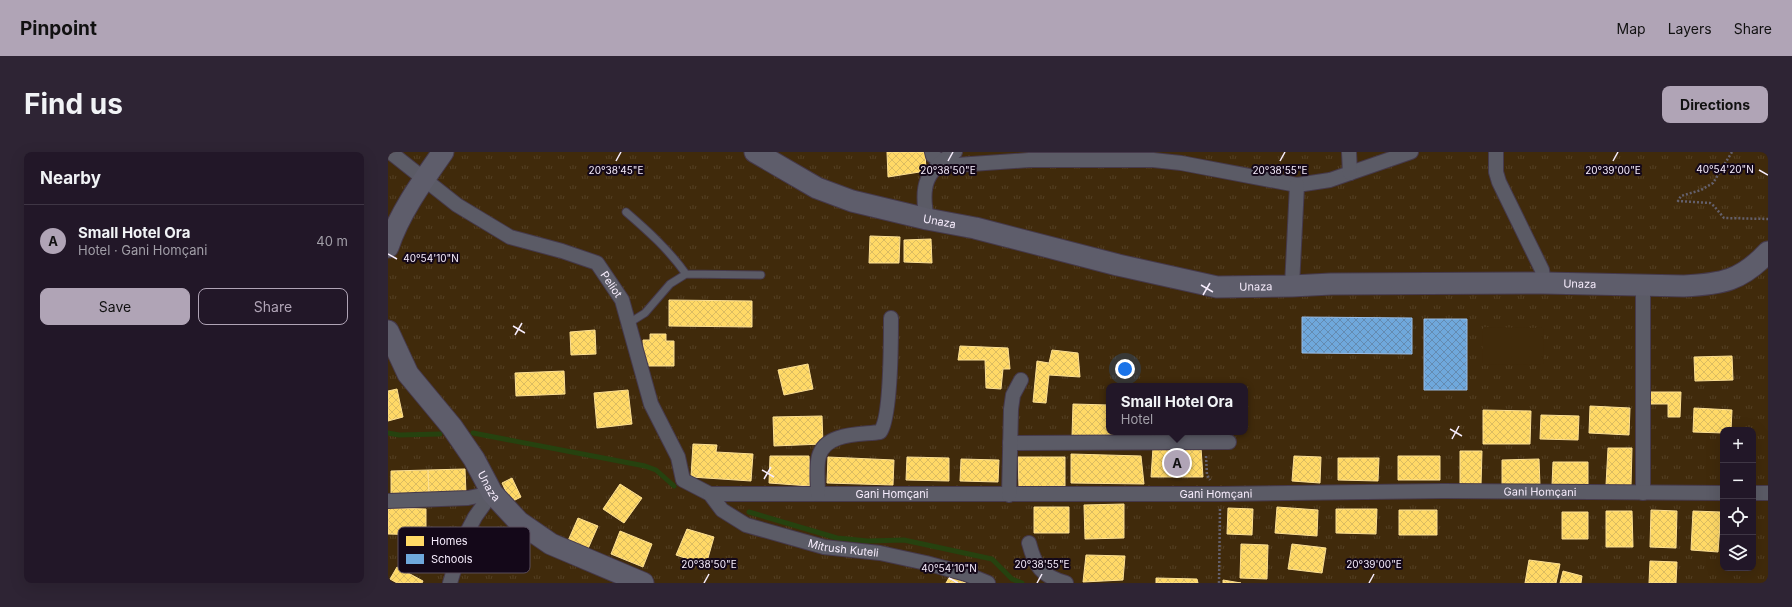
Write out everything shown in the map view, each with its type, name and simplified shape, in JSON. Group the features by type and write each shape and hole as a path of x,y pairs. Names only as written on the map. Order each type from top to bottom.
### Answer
{"main road":[{"path":"388,246 395,226 444,152"},
{"name":"Unaza","path":"755,152 817,188 852,201 927,219 975,228 1118,265 1217,287 1331,284 1544,283 1684,286 1707,285 1730,280 1747,272 1768,252"},
{"name":"Unaza","path":"388,331 408,374 452,427 474,459 492,493 519,522 526,527"},
{"name":"Unaza","path":"530,530 551,544 643,583"}],"street":[{"name":"Peliot","path":"390,152 457,205 510,237 562,251 597,263 622,300 651,404 678,458 683,480 710,494"},
{"path":"927,219 924,203 924,189 927,178 937,157 955,152"},
{"path":"1349,152 1350,173"},
{"path":"937,157 957,165 1029,160 1153,156 1297,185 1330,180 1411,152"},
{"path":"1496,152 1496,172 1498,182 1542,270 1544,283"},
{"path":"1292,286 1297,185"},
{"path":"1643,285 1643,492"},
{"path":"818,494 818,457 829,442 842,437 880,432 883,429 886,417 891,346 891,318"},
{"path":"1009,495 1011,409 1013,395 1020,380"},
{"path":"1010,443 1229,442"},
{"name":"Gani Homçani","path":"710,494 1009,495 1443,491 1720,493"},
{"path":"388,501 468,498 492,493"},
{"path":"470,527 492,493"},
{"path":"1756,493 1768,494"},
{"name":"Mitrush Kuteli","path":"710,494 722,510 733,518 746,525 767,532 824,547 880,553 966,574 988,583"},
{"path":"1029,543 1039,577 1066,583"},
{"path":"450,583 453,573"}],"lane":[{"path":"626,212 654,237 677,261 686,274"},
{"path":"629,323 645,313 670,284 686,274 761,275"}],"path":[{"path":"1732,152 1713,183 1701,190 1681,196 1678,201 1710,203 1724,218 1768,219"}],"green space":[{"path":"388,152 1768,152 1768,583 388,583"},
{"path":"1483,327 1544,328 1543,365 1482,364"}],"building: Homes":[{"path":"887,152 925,152 926,171 888,177"},
{"path":"870,236 900,237 899,263 869,263"},
{"path":"931,239 932,263 904,262 904,240"},
{"path":"669,300 752,301 752,327 669,326"},
{"path":"595,330 596,354 571,355 570,332"},
{"path":"650,334 666,334 666,341 674,341 674,366 644,366 643,340 650,340"},
{"path":"960,346 1008,348 1010,369 1003,369 1001,389 986,388 985,360 958,360"},
{"path":"1052,350 1078,353 1080,377 1049,375 1046,403 1033,402 1037,361 1049,363"},
{"path":"1732,356 1733,380 1695,381 1694,357"},
{"path":"808,364 813,389 784,395 778,370"},
{"path":"564,371 565,394 516,396 515,373"},
{"path":"397,389 403,417 388,421 388,391"},
{"path":"628,390 632,424 597,428 594,393"},
{"path":"1649,392 1681,392 1680,417 1668,417 1668,404 1649,404"},
{"path":"1073,404 1106,405 1106,435 1108,435 1072,436"},
{"path":"1590,406 1630,408 1629,435 1589,433"},
{"path":"1694,408 1732,410 1731,427 1720,427 1720,433 1693,432"},
{"path":"1483,410 1531,411 1530,444 1483,444"},
{"path":"1541,415 1579,416 1578,440 1540,439"},
{"path":"822,416 823,444 774,446 773,417"},
{"path":"693,444 717,445 716,452 753,454 751,481 691,477"},
{"path":"1153,448 1201,448 1203,477 1151,477"},
{"path":"1608,448 1632,448 1631,486 1606,485"},
{"path":"1460,451 1482,451 1481,485 1460,485"},
{"path":"1071,454 1141,456 1144,484 1071,483"},
{"path":"770,456 809,456 810,486 769,483"},
{"path":"1294,456 1321,457 1320,483 1292,481"},
{"path":"1398,456 1440,456 1440,480 1398,480"},
{"path":"828,457 894,460 893,485 827,483"},
{"path":"907,457 949,458 949,481 906,480"},
{"path":"1018,457 1065,457 1065,486 1019,487"},
{"path":"1338,458 1379,458 1378,481 1338,480"},
{"path":"961,459 999,460 998,482 960,481"},
{"path":"1539,459 1540,486 1502,487 1502,460"},
{"path":"1553,462 1588,462 1588,486 1552,485"},
{"path":"465,469 466,494 429,495 428,470"},
{"path":"428,470 429,495 391,496 391,471"},
{"path":"512,478 521,497 511,502 502,483"},
{"path":"620,484 642,498 624,523 603,509"},
{"path":"1124,504 1124,538 1085,539 1084,505"},
{"path":"1034,507 1069,507 1069,533 1034,533"},
{"path":"1277,507 1318,510 1317,536 1275,533"},
{"path":"388,508 426,509 426,527 398,527 398,534 388,534"},
{"path":"1228,508 1253,509 1252,535 1227,534"},
{"path":"1336,509 1377,509 1376,534 1336,533"},
{"path":"1399,510 1437,510 1437,535 1399,535"},
{"path":"1651,510 1677,511 1676,548 1650,547"},
{"path":"1606,511 1632,511 1633,547 1606,547"},
{"path":"1693,511 1720,512 1718,552 1691,550"},
{"path":"1562,512 1588,512 1588,539 1562,539"},
{"path":"578,518 598,526 587,551 567,543"},
{"path":"687,529 714,537 706,565 676,555"},
{"path":"620,531 652,544 643,567 611,554"},
{"path":"1241,544 1268,545 1267,579 1240,578"},
{"path":"1292,544 1326,548 1322,573 1288,569"},
{"path":"1086,555 1125,556 1123,580 1083,582"},
{"path":"1529,560 1560,564 1556,583 1525,583"},
{"path":"1650,561 1677,562 1676,583 1649,583"},
{"path":"397,567 398,573 408,573 423,581 422,583 397,583 390,579"},
{"path":"1563,571 1582,576 1581,583 1560,583"},
{"path":"950,576 966,583 946,583"},
{"path":"1156,578 1197,579 1198,583 1156,583"},
{"path":"1223,580 1241,583 1223,583"}],"building: Schools":[{"path":"1302,317 1412,318 1412,354 1302,353"},
{"path":"1424,319 1467,319 1467,390 1424,390"}],"waterway":[{"path":"388,433 399,435 440,434"},
{"path":"473,433 645,466 656,470 674,486"},
{"path":"749,512 837,538 868,541 904,540 992,559 1012,579 1022,583"}],"place":[{"name":"Small Hotel Ora","path":"1177,463"}]}
